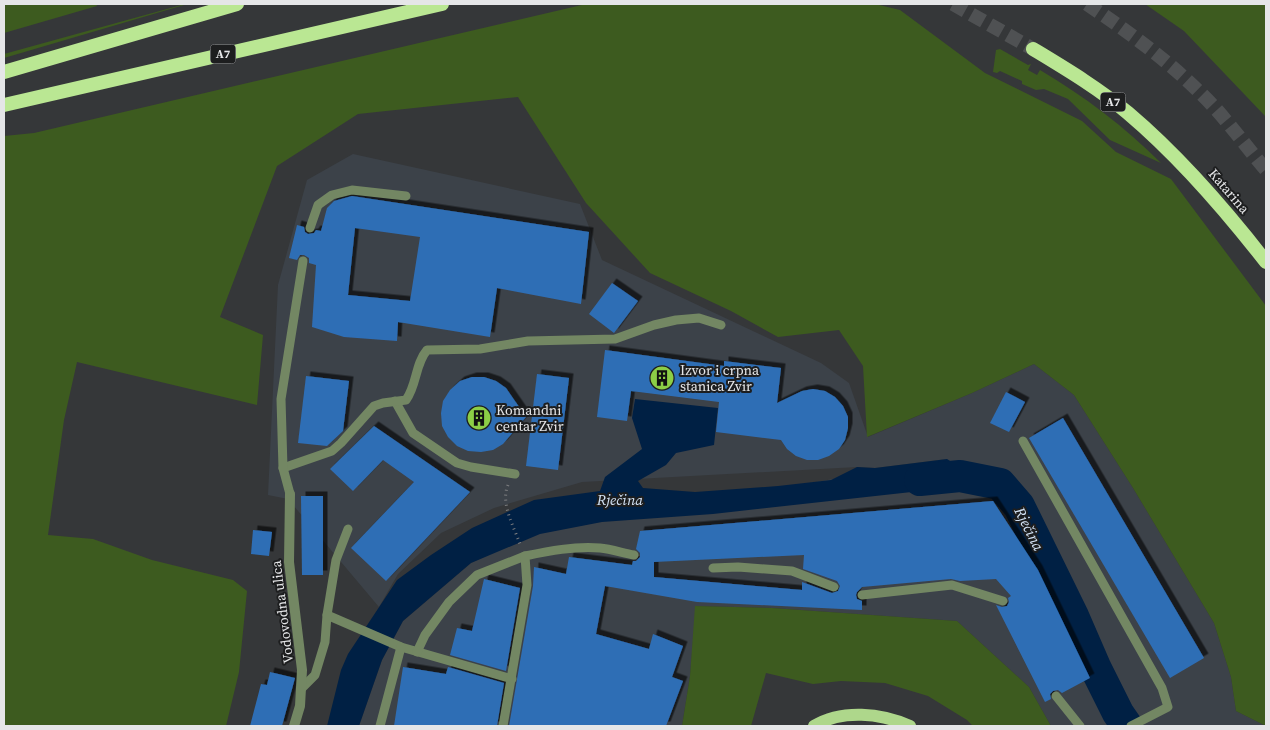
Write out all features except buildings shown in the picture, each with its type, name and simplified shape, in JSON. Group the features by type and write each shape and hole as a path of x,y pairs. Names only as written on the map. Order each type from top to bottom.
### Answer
{"highway":[{"path":"4,72 236,4"},
{"name":"A7","path":"4,106 442,4"},
{"name":"Katarina","path":"1033,49 1092,86 1128,113 1185,166 1235,222 1266,262"}],"main road":[{"path":"814,726 824,720 854,715 878,716 910,726"}],"street":[{"name":"Vodovodna ulica","path":"290,494 289,562 302,670 300,706 294,726"}],"lane":[{"path":"310,228 318,205 332,195 352,190 406,196"},
{"path":"290,494 283,468 281,399 303,261"},
{"path":"283,468 332,451 374,406 406,400 411,393 421,357 427,350 480,349 528,342 615,339 654,326 698,318 722,325"},
{"path":"395,401 413,433 458,464 515,474"},
{"path":"1023,441 1162,688 1168,707 1131,726"},
{"path":"302,688 315,675 325,642 336,560 348,529"},
{"path":"417,652 425,635 449,602 477,575 525,556 548,551 580,547 602,548 634,555"},
{"path":"503,726 527,585 525,556"},
{"path":"713,568 792,571 834,588"},
{"path":"862,595 952,585 1003,601"},
{"path":"327,616 402,647 512,679"},
{"path":"380,726 402,647"},
{"path":"1056,696 1080,726"}],"path":[{"path":"515,474 507,489 506,505 525,556"}],"shaded area":[{"path":"353,154 580,204 602,260 821,363 849,383 868,437 972,393 1034,364 1074,395 1133,488 1214,623 1231,677 1236,711 1266,726 1051,726 1029,687 957,621 772,608 696,606 690,676 682,726 359,726 382,660 403,621 471,563 538,531 947,459 875,468 857,467 582,482 494,508 441,533 398,574 379,607 288,499 268,495 278,285 307,180"}],"green space":[{"path":"4,4 96,4 97,6 4,33"},
{"path":"586,4 875,4 900,10 985,73 1082,121 1116,152 1171,179 1266,306 1266,726 1236,711 1231,677 1214,623 1133,488 1074,395 1034,364 972,393 867,437 863,366 839,330 778,337 731,311 650,273 586,203 518,97 358,114 277,166 220,317 263,335 257,405 77,362 64,420 48,535 93,539 152,560 233,580 247,591 239,672 226,726 4,726 4,136 34,133"},
{"path":"1145,4 1266,4 1266,117 1184,31"},
{"path":"184,5 4,58 4,54"},
{"path":"1000,49 1028,65 1031,64 1028,70 1037,75 1040,70 1088,101 1133,137 1161,163 1110,140 1068,99 1044,89 1036,90 1000,71 997,73 993,72 996,50"},
{"path":"695,606 772,608 957,621 1029,687 1051,726 973,726 967,720 928,696 885,683 841,681 813,684 766,673 751,726 682,726 690,676"}],"water":[{"name":"Rječina","path":"635,399 718,408 714,445 676,453 666,465 638,481 643,488 695,492 778,486 831,480 857,467 875,468 947,459 961,468 966,486 713,514 602,522 540,534 471,563 403,621 382,660 359,726 327,726 341,670 348,654 397,580 472,528 534,500 600,491 605,477 642,449 632,418"}],"waterway":[{"name":"Rječina","path":"920,480 960,476 1000,484 1019,506 1073,616 1096,669 1118,713 1127,726"}],"tunnel":[{"path":"953,4 1033,49"},
{"path":"1087,4 1170,65 1215,108 1266,170"}],"place":[{"name":"Izvor i crpna stanica Zvir","path":"662,378"},
{"name":"Komandni centar Zvir","path":"479,418"}]}
